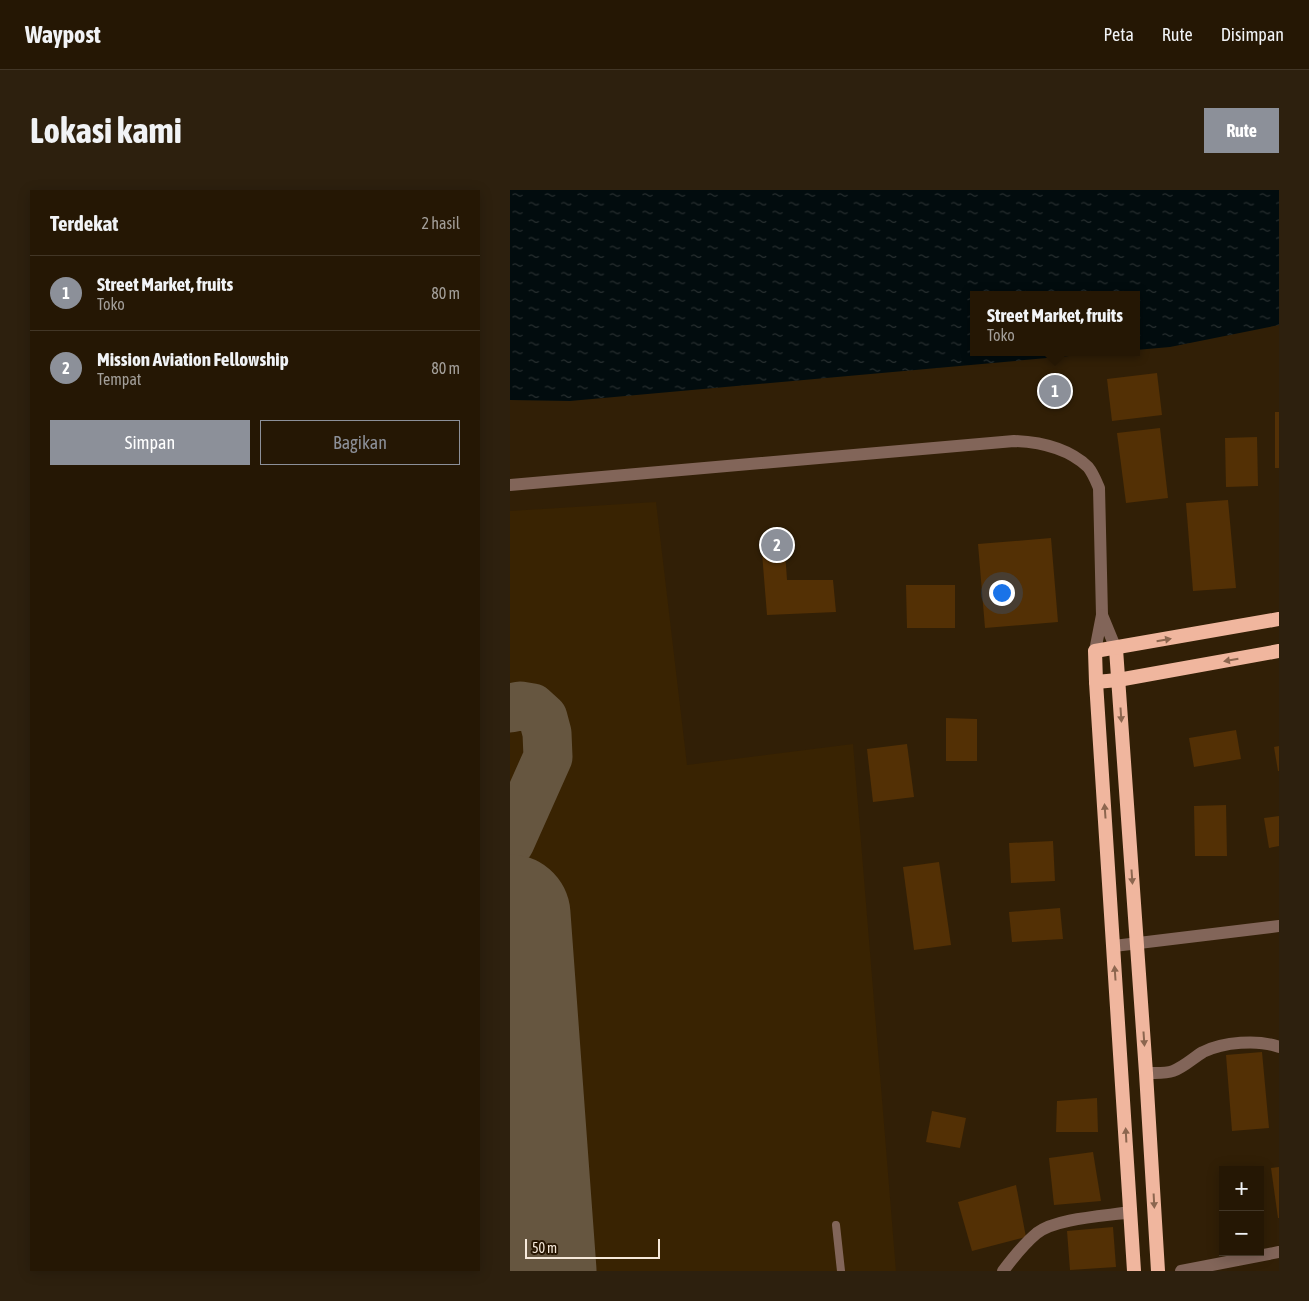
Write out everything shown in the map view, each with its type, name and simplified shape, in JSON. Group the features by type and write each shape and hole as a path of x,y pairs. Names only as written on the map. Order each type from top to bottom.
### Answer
{"highway":[{"path":"1134,1271 1095,651 1279,619"},
{"path":"1116,648 1158,1271"},
{"path":"1096,682 1118,680 1279,651"}],"street":[{"path":"510,485 1014,441 1046,445 1064,452 1088,467 1099,488 1102,616 1095,651"},
{"path":"1102,616 1116,648"},
{"path":"1114,946 1279,926"},
{"path":"1146,1073 1175,1070 1216,1046 1265,1043 1279,1047"},
{"path":"1003,1271 1036,1234 1045,1228 1074,1220 1131,1212"},
{"path":"1181,1271 1279,1252"}],"lane":[{"path":"836,1224 841,1271"}],"shaded area":[{"path":"656,502 687,765 853,744 896,1271 510,1271 510,511"}],"water":[{"path":"510,190 1279,190 1279,325 1170,347 1140,350 1140,291 970,291 970,356 1070,356 570,401 510,400"}],"building":[{"path":"1157,373 1162,415 1112,421 1107,379"},
{"path":"1275,412 1279,412 1279,468 1275,468"},
{"path":"1160,428 1168,498 1126,503 1117,433"},
{"path":"1257,437 1258,486 1226,487 1225,438"},
{"path":"1228,500 1236,588 1193,591 1186,503"},
{"path":"1051,538 1058,622 985,628 978,544"},
{"path":"785,551 787,580 833,580 836,612 767,615 762,553"},
{"path":"906,585 955,585 955,628 907,628"},
{"path":"946,718 977,719 977,761 946,761"},
{"path":"1236,730 1241,759 1194,767 1189,738"},
{"path":"907,744 914,797 873,802 867,749"},
{"path":"1279,746 1279,771 1278,771 1274,747"},
{"path":"1226,805 1227,856 1195,856 1194,806"},
{"path":"1279,816 1279,846 1269,848 1264,818"},
{"path":"1053,841 1055,881 1011,883 1009,843"},
{"path":"939,862 951,945 914,950 903,867"},
{"path":"1060,908 1063,939 1012,942 1009,912"},
{"path":"1262,1052 1269,1128 1232,1131 1226,1055"},
{"path":"1097,1098 1098,1132 1056,1132 1057,1101"},
{"path":"932,1111 966,1118 960,1148 926,1142"},
{"path":"1093,1152 1101,1201 1054,1205 1049,1158"},
{"path":"1279,1167 1279,1218 1278,1218 1271,1168"},
{"path":"1016,1185 1026,1237 972,1251 958,1202"},
{"path":"1113,1227 1116,1267 1070,1270 1067,1231"}],"taxiway":[{"path":"510,708 520,706 532,708 543,718 547,733 548,757 510,842"}],"runway":[{"path":"510,915 536,1271"}],"place":[{"name":"Street Market, fruits","path":"1055,391"},
{"name":"Mission Aviation Fellowship","path":"777,545"}]}
